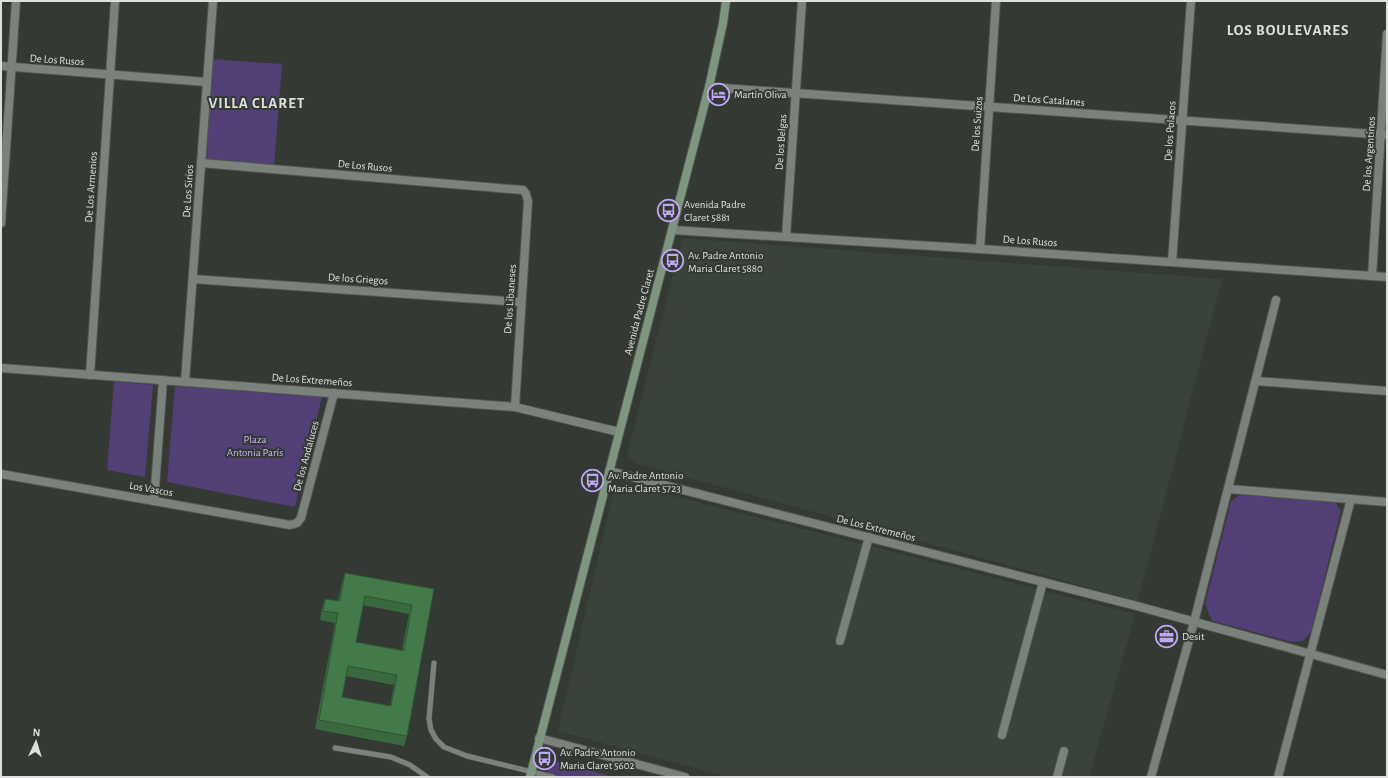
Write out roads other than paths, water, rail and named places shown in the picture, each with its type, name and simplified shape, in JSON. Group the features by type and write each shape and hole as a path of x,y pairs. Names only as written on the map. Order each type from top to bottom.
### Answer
{"main road":[{"name":"Avenida Padre Claret","path":"539,738 709,87 723,23 726,1"},
{"path":"530,774 539,738"}],"street":[{"path":"1,223 16,1"},
{"name":"De Los Armenios","path":"90,375 115,1"},
{"name":"De Los Sirios","path":"185,382 213,1"},
{"name":"De los Belgas","path":"786,237 802,1"},
{"name":"De los Suizos","path":"980,249 996,1"},
{"name":"De los Polacos","path":"1172,262 1191,1"},
{"name":"De los Argentinos","path":"1372,276 1384,135 1387,34"},
{"name":"De Los Rusos","path":"1,66 207,82"},
{"name":"De Los Catalanes","path":"709,87 1384,135"},
{"name":"De Los Rusos","path":"201,163 515,189 523,190 526,194"},
{"name":"De los Libaneses","path":"514,406 528,201 526,194"},
{"name":"De Los Rusos","path":"672,230 980,249 1387,277"},
{"name":"De los Griegos","path":"193,279 521,302"},
{"path":"1152,777 1194,622 1276,300"},
{"name":"De Los Extremeños","path":"1,368 514,406 619,432"},
{"path":"154,501 163,380"},
{"path":"1256,381 1387,391"},
{"name":"De los Andaluces","path":"297,523 300,518 334,393"},
{"name":"De Los Extremeños","path":"609,471 1137,606 1310,655 1387,675"},
{"name":"Los Vascos","path":"1,474 290,525 297,523"},
{"path":"1228,489 1387,502"},
{"path":"1278,777 1351,499"},
{"path":"840,641 869,537"},
{"path":"1002,736 1043,582"},
{"path":"539,738 685,777"},
{"path":"1057,777 1064,751"}],"lane":[{"path":"434,663 429,719 431,730 436,739 444,747 455,752 530,774 553,777"},
{"path":"335,748 391,757 410,765 427,777"}],"place":[{"name":"Martín Oliva","path":"719,94"},
{"name":"Avenida Padre Claret 5881","path":"669,210"},
{"name":"Av. Padre Antonio Maria Claret 5880","path":"673,261"},
{"name":"Av. Padre Antonio Maria Claret 5723","path":"593,481"},
{"name":"Desit","path":"1167,636"},
{"name":"Av. Padre Antonio Maria Claret 5602","path":"545,758"}],"district":[{"name":"LOS BOULEVARES","path":"1288,30"},
{"name":"VILLA CLARET","path":"257,103"}],"park label":[{"name":"Plaza Antonia París","path":"255,445"}]}
